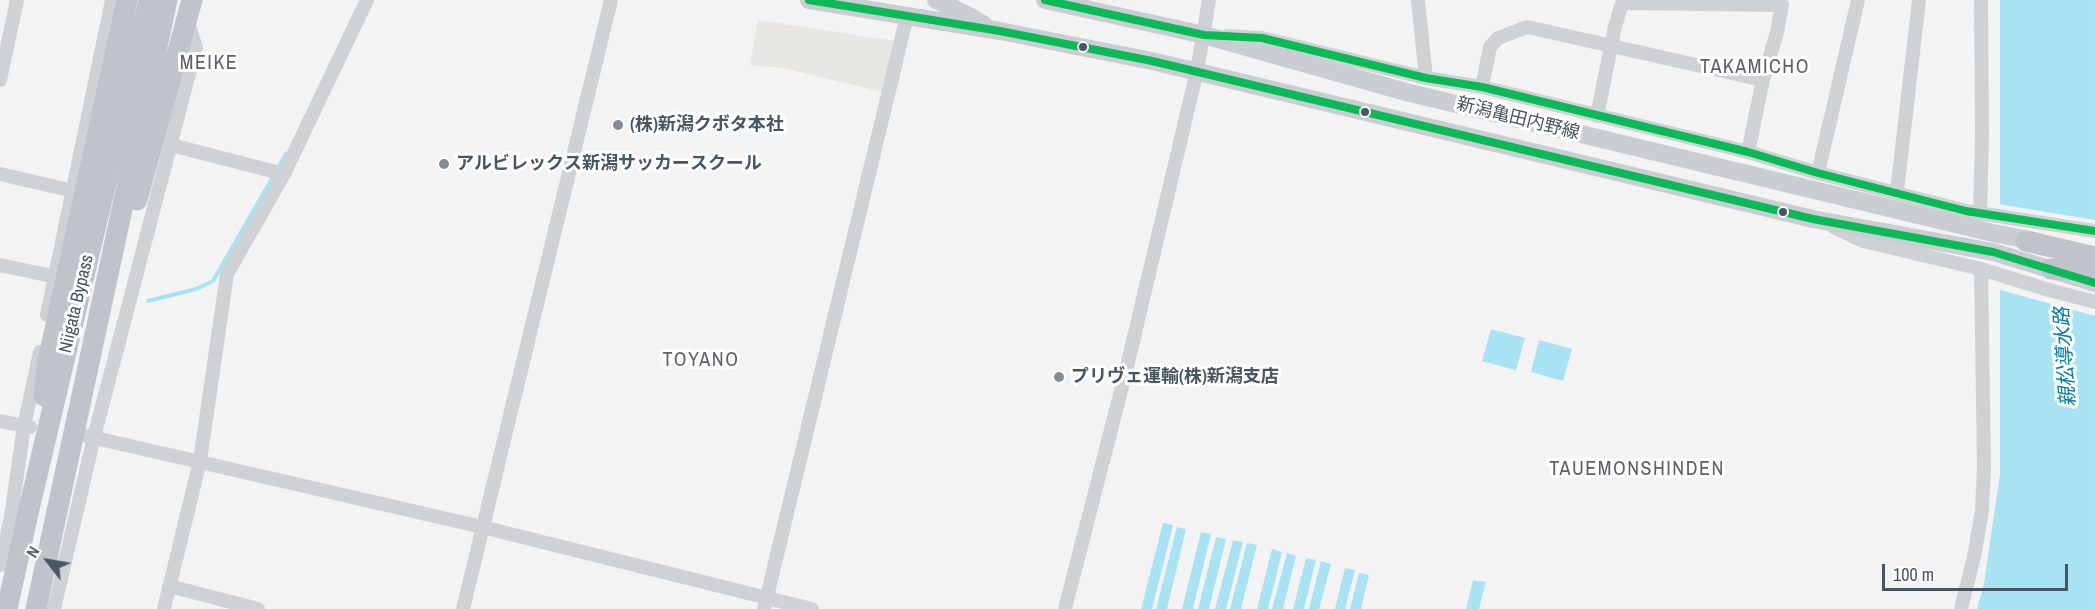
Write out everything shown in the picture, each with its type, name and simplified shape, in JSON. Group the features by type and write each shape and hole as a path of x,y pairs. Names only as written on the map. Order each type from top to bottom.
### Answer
{"highway":[{"path":"29,509 47,366 127,0"},
{"name":"Niigata Bypass","path":"36,609 148,45 149,0"},
{"name":"Niigata Bypass","path":"7,609 29,509 148,45 167,0"},
{"path":"57,503 189,10"},
{"path":"2026,241 2095,257"},
{"path":"2051,269 2083,270 2095,273"}],"main road":[{"name":"新潟亀田内野線","path":"808,0 991,29 1107,51 1813,219 1993,252 2095,283"},
{"path":"897,0 903,6 907,16"},
{"path":"936,0 969,15 991,29"},
{"name":"新潟亀田内野線","path":"1045,0 1204,35 1406,92 2026,241"},
{"path":"2026,241 2095,247"}],"street":[{"path":"0,80 17,0"},
{"path":"0,565 112,0"},
{"path":"164,609 200,461 227,274 284,174 367,0"},
{"path":"463,609 611,0"},
{"path":"1065,609 1125,375 1197,71 1209,0"},
{"path":"1418,0 1426,78"},
{"path":"1818,173 1858,0"},
{"path":"1897,192 1919,0"},
{"path":"1981,0 1982,136 1986,214"},
{"path":"1597,116 1622,3 1782,4 1748,152"},
{"path":"54,609 90,437 196,47 189,10"},
{"path":"765,603 907,16"},
{"path":"1482,87 1490,46 1498,38 1527,27 1763,80"},
{"path":"1204,35 1262,38 1426,78 1482,87 1748,152 1818,173 1966,211 2095,231"},
{"path":"171,145 284,174"},
{"path":"0,174 74,191"},
{"path":"1813,219 1863,241 1987,270 2095,302"},
{"path":"0,265 56,277"},
{"path":"1961,609 1974,557 1982,511 1987,270"},
{"path":"0,421 28,427"},
{"path":"90,437 482,527 765,603 812,609"},
{"path":"169,586 239,607 258,609"}],"shaded area":[{"path":"758,20 895,41 883,92 782,68 750,65"}],"water":[{"name":"親松導水路","path":"2000,0 2095,0 2095,609 1977,609 1984,583 2000,474"},
{"path":"1491,329 1525,338 1516,370 1482,361"},
{"path":"1539,340 1572,349 1563,381 1531,372"},
{"path":"1163,523 1173,525 1152,609 1141,609"},
{"path":"1177,527 1186,529 1167,609 1156,609"},
{"path":"1201,532 1211,534 1193,609 1182,609"},
{"path":"1216,537 1226,539 1209,609 1198,609"},
{"path":"1233,540 1243,542 1226,609 1215,609"},
{"path":"1247,543 1257,545 1241,609 1230,609"},
{"path":"1272,549 1282,552 1268,609 1257,609"},
{"path":"1287,553 1296,556 1283,609 1272,609"},
{"path":"1306,558 1316,560 1304,609 1293,609"},
{"path":"1321,561 1331,564 1319,609 1309,609"},
{"path":"1345,568 1355,570 1345,609 1335,609"},
{"path":"1359,573 1369,575 1361,609 1350,609"},
{"path":"1473,580 1486,582 1479,609 1466,609"}],"pier":[{"path":"1998,204 2095,220 2095,316 1997,289"}],"waterway":[{"path":"278,168 286,154"},
{"path":"148,301 196,289 213,281 274,175"}],"transit line":[{"path":"809,0 1000,31 1152,61 1813,219 1993,252 2095,283"},
{"path":"1045,0 1204,35 1262,38 1426,78 1482,87 1748,152 1818,173 1966,211 2095,231"}],"place":[{"name":"(株)新潟クボタ本社","path":"618,125"},
{"name":"アルビレックス新潟サッカースクール","path":"444,164"},
{"name":"プリヴェ運輸(株)新潟支店","path":"1059,377"}],"district":[{"name":"MEIKE","path":"209,64"},
{"name":"TAKAMICHO","path":"1755,68"},
{"name":"TOYANO","path":"701,361"},
{"name":"TAUEMONSHINDEN","path":"1637,470"}]}
